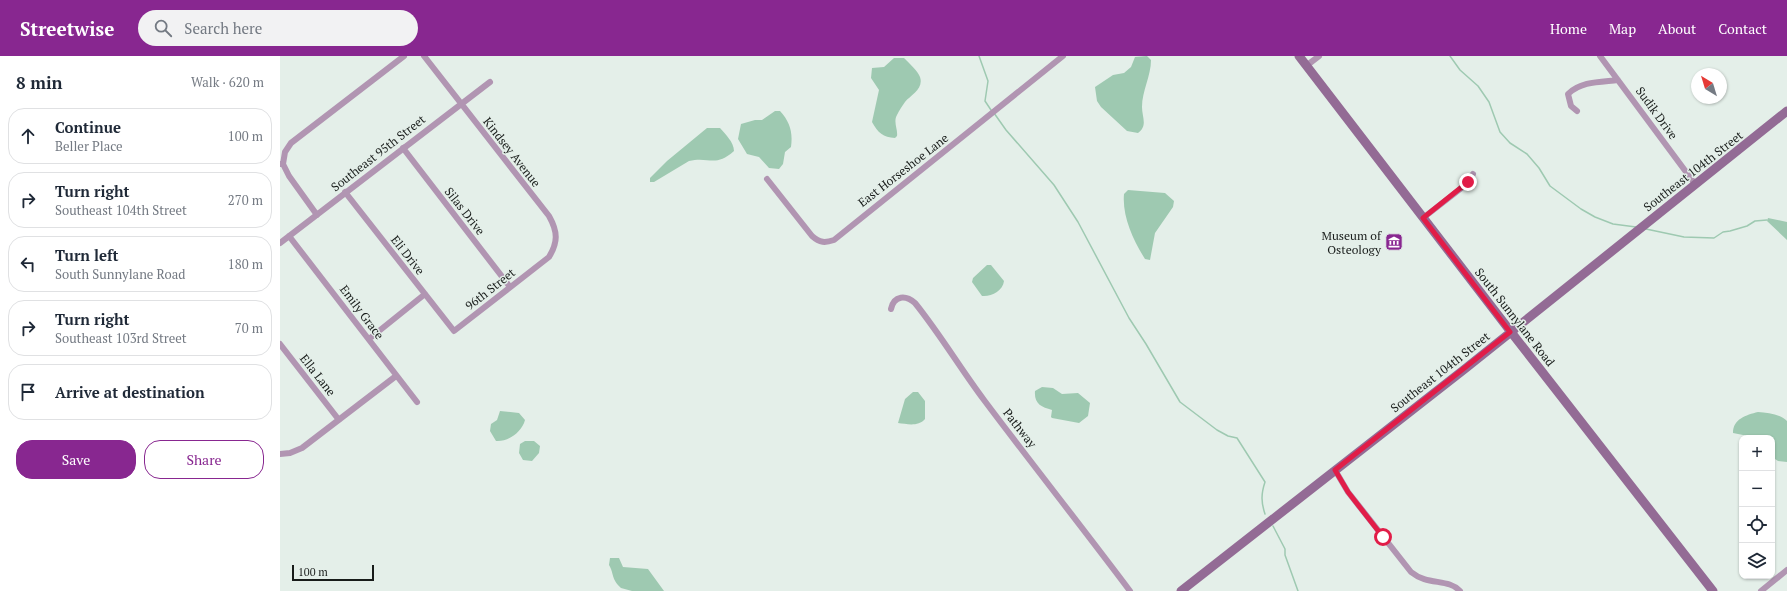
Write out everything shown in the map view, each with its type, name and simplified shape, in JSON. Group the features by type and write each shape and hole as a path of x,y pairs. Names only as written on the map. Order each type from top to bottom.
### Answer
{"street":[{"path":"317,215 282,164 285,152 291,143 404,56"},
{"name":"Kindsey Avenue","path":"424,56 544,210 555,227 557,236 554,248 549,257 539,265"},
{"name":"East Horseshoe Lane","path":"767,179 818,242 834,240 1063,56"},
{"name":"South Sunnylane Road","path":"1299,56 1510,332 1713,591"},
{"path":"1306,66 1319,56"},
{"name":"Sudik Drive","path":"1600,56 1696,184"},
{"path":"1577,111 1571,106 1568,94 1572,90 1580,85 1618,80"},
{"name":"Southeast 95th Street","path":"280,243 490,82"},
{"name":"Southeast 104th Street","path":"1181,591 1787,112"},
{"name":"Silas Drive","path":"403,148 510,287"},
{"path":"1423,218 1468,182 1473,174"},
{"name":"Eli Drive","path":"346,192 454,331"},
{"name":"Emily Grace","path":"289,236 416,402"},
{"name":"96th Street","path":"454,331 539,265"},
{"path":"369,339 425,294"},
{"name":"Pathway","path":"891,309 892,303 902,297 910,299 915,303 940,336 983,399 1130,591"},
{"name":"Ella Lane","path":"280,344 339,420"},
{"path":"280,454 298,451 396,376"},
{"path":"1335,470 1348,492 1411,572 1419,578 1427,581 1453,585 1460,591"},
{"path":"1760,591 1787,570"}],"shaded area":[{"path":"1147,56 1151,60 1151,66 1142,101 1144,124 1138,133 1127,131 1101,107 1097,101 1095,87 1113,75 1124,73 1131,67 1135,57"},
{"path":"894,58 904,58 917,72 921,81 919,88 905,102 897,115 895,120 897,136 895,138 887,137 881,134 872,122 879,90 871,78 872,68 884,67"},
{"path":"775,111 780,111 786,119 792,137 791,147 785,152 783,164 779,169 769,168 759,157 747,154 738,139 741,124 755,120 762,120"},
{"path":"707,128 720,128 731,141 734,151 722,159 689,161 654,182 650,182 650,178 667,161"},
{"path":"1128,190 1165,193 1174,201 1173,207 1155,233 1150,260 1145,259 1129,228 1124,202 1124,194"},
{"path":"1768,218 1787,222 1787,240 1767,221"},
{"path":"987,265 991,265 1004,281 1001,288 996,293 982,296 972,282 973,278"},
{"path":"1042,387 1053,388 1062,394 1078,393 1090,403 1088,416 1079,423 1052,418 1052,410 1039,404 1036,399 1035,391"},
{"path":"913,392 918,392 925,401 925,419 916,424 898,423 905,399"},
{"path":"500,411 519,413 525,420 518,432 510,438 496,441 490,431 491,424 497,420"},
{"path":"1758,412 1770,413 1787,421 1787,462 1778,461 1775,459 1775,435 1743,435 1733,433 1735,424 1741,418"},
{"path":"525,441 534,441 540,446 539,453 532,461 523,460 519,453 520,444"},
{"path":"610,558 619,558 623,567 648,569 664,591 632,591 621,588 614,579 609,565"}],"waterway":[{"path":"979,56 988,81 985,101 991,110"},
{"path":"1450,56 1460,70 1478,86 1489,102 1500,132 1510,143 1527,154 1539,168 1550,186 1581,209 1595,217 1613,224 1636,227"},
{"path":"994,113 1006,130 1054,185 1078,222 1129,318 1180,402 1217,430 1228,436 1237,438 1265,482 1262,498 1265,514"},
{"path":"1646,229 1684,237 1714,238 1723,232 1747,226 1755,221 1767,220"},
{"path":"1273,526 1285,549 1285,555 1298,591"}],"place":[{"name":"Museum of Osteology","path":"1394,242"}],"route":[{"path":"1383,537 1348,492 1335,470 1510,332 1423,218 1468,182"}]}
